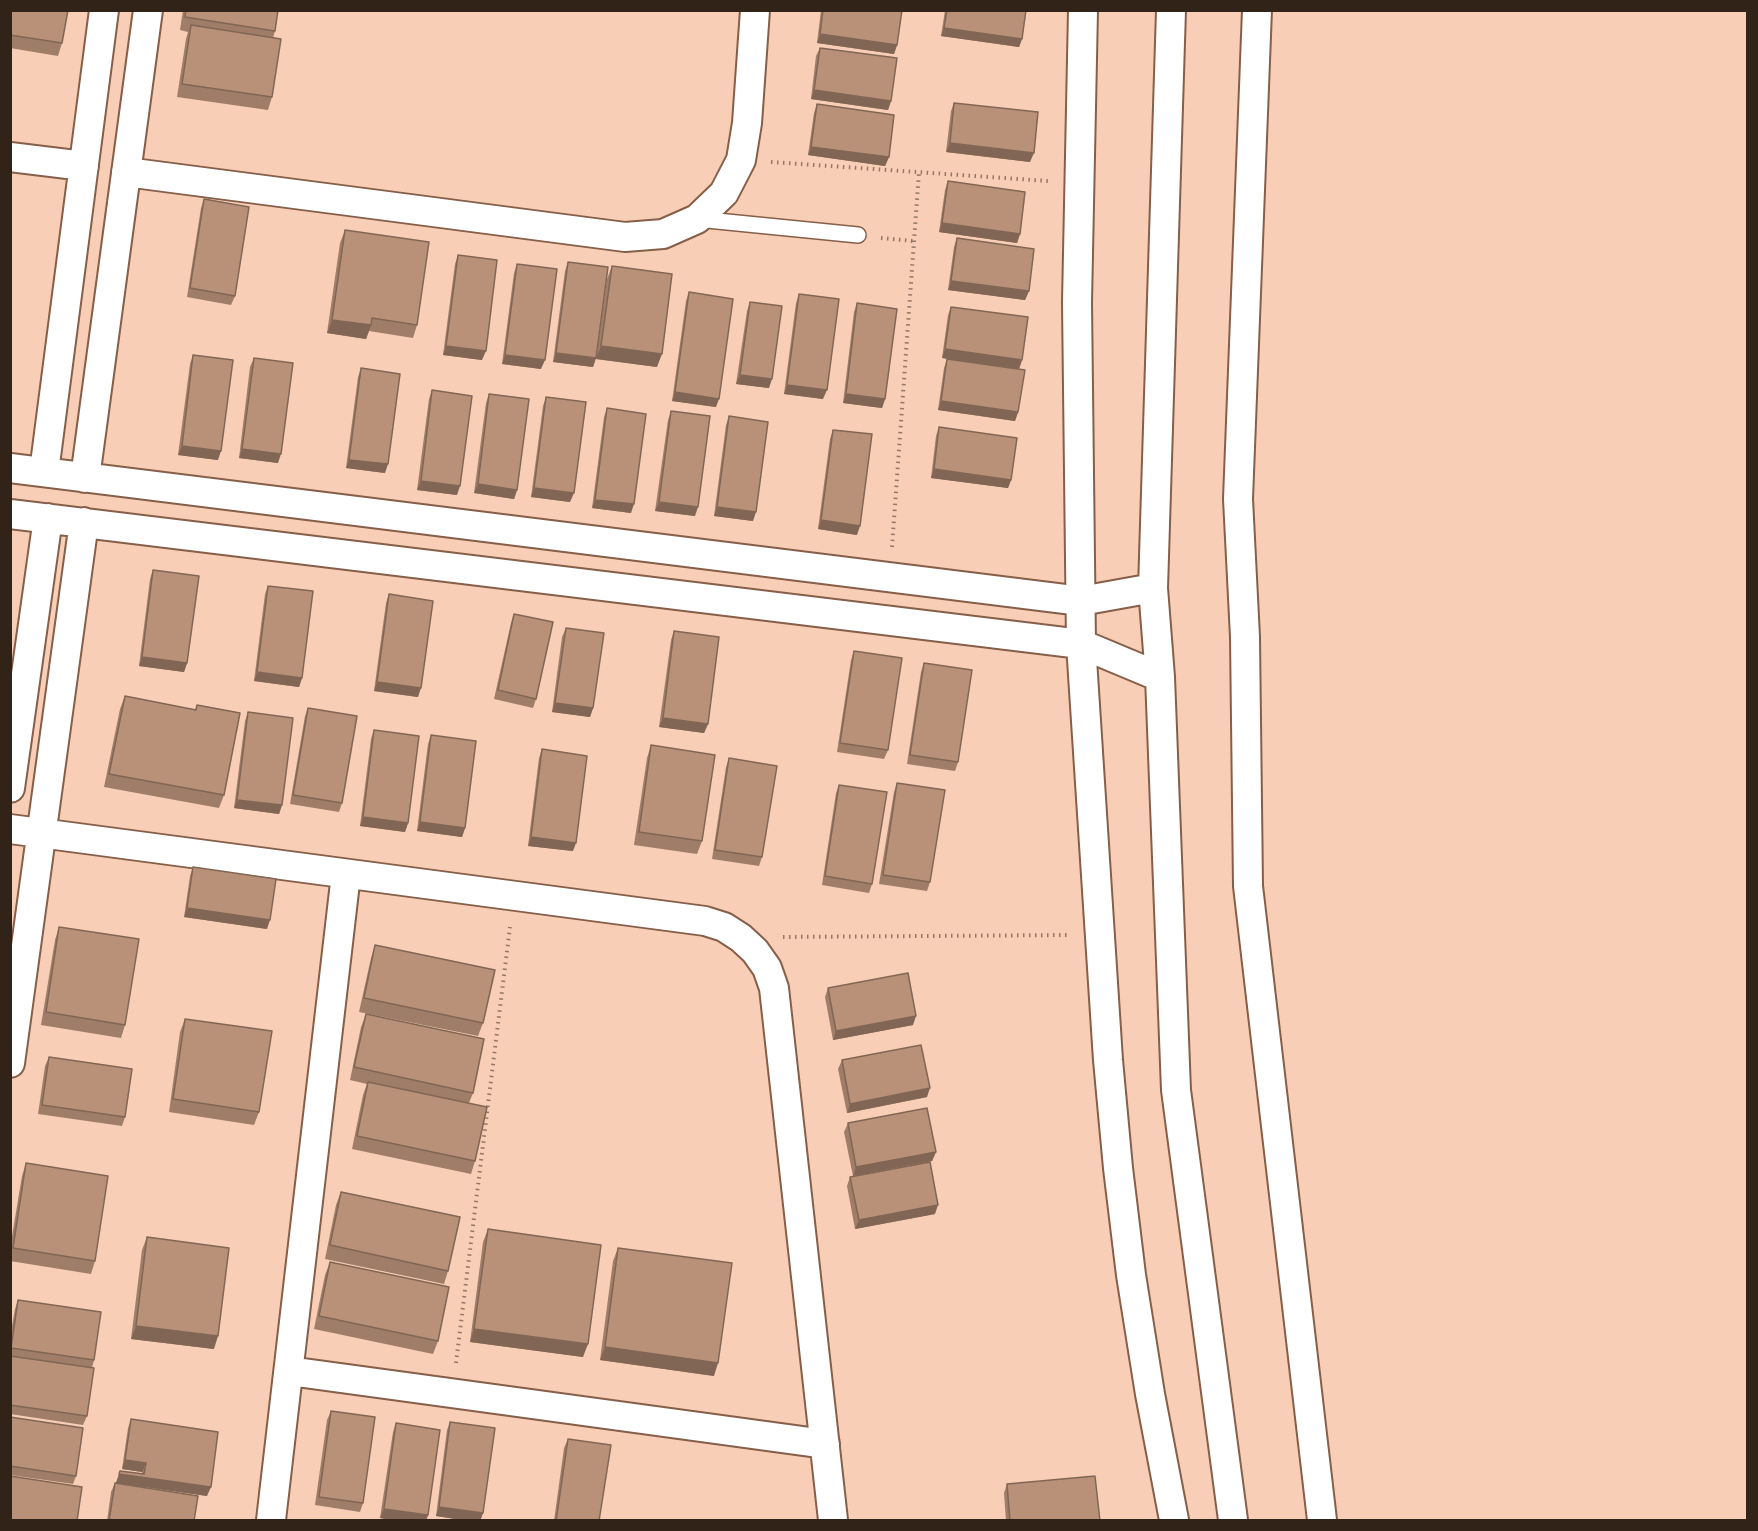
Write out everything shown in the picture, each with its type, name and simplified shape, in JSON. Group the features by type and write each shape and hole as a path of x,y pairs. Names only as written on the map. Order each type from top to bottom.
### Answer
{"street":[{"path":"44,472 104,10"},
{"path":"85,478 148,10"},
{"path":"126,172 625,237 663,234 697,219 724,193 741,160 747,123 755,10"},
{"path":"1083,10 1078,183 1081,644 1118,1168 1131,1275 1150,1395 1174,1521"},
{"path":"1172,10 1153,588 1160,677 1176,1090 1233,1521"},
{"path":"1257,10 1238,499 1245,637 1248,886 1322,1521"},
{"path":"10,157 84,166"},
{"path":"10,468 1081,601 1153,588"},
{"path":"10,514 1081,644 1160,677"},
{"path":"10,788 48,518"},
{"path":"10,1063 84,522"},
{"path":"10,829 705,921 724,927 741,938 755,951 767,968 774,987 833,1521"},
{"path":"271,1521 346,874"},
{"path":"289,1371 825,1444"}],"lane":[{"path":"697,219 858,235"}],"path":[{"path":"741,160 1078,183"},
{"path":"890,577 919,172"},
{"path":"858,235 913,241"},
{"path":"452,1394 513,896"},
{"path":"741,938 1100,934"}],"building":[{"path":"10,10 68,10 62,43 10,35"},
{"path":"186,10 278,10 275,31 185,17"},
{"path":"823,10 902,10 897,45 820,34"},
{"path":"947,10 1026,10 1022,39 944,28"},
{"path":"191,25 281,39 272,97 182,84"},
{"path":"820,48 897,58 891,101 814,90"},
{"path":"954,103 1038,112 1034,153 950,143"},
{"path":"817,104 894,115 889,157 811,147"},
{"path":"948,181 1025,192 1020,234 942,223"},
{"path":"204,199 249,207 235,296 190,288"},
{"path":"345,230 429,242 417,325 372,318 371,325 332,320"},
{"path":"957,238 1034,249 1029,291 951,281"},
{"path":"458,255 497,260 486,351 446,346"},
{"path":"568,262 608,267 596,358 556,353"},
{"path":"517,264 557,269 545,360 505,355"},
{"path":"612,266 672,274 662,354 601,346"},
{"path":"689,292 733,299 719,399 675,392"},
{"path":"799,294 839,299 827,390 787,385"},
{"path":"750,302 782,306 772,379 740,375"},
{"path":"857,303 897,309 885,399 846,394"},
{"path":"951,307 1028,317 1022,360 945,349"},
{"path":"193,355 233,360 221,451 182,446"},
{"path":"254,358 293,363 281,454 242,449"},
{"path":"947,359 1025,370 1018,412 941,401"},
{"path":"361,368 400,374 388,464 349,460"},
{"path":"432,390 472,396 460,486 421,481"},
{"path":"489,394 529,399 517,490 478,484"},
{"path":"546,397 586,402 574,493 534,488"},
{"path":"607,408 646,414 634,504 595,500"},
{"path":"671,411 710,416 698,507 659,502"},
{"path":"729,416 768,422 756,512 717,507"},
{"path":"939,427 1017,438 1011,480 934,469"},
{"path":"833,430 872,434 860,526 821,520"},
{"path":"153,570 199,576 187,663 142,657"},
{"path":"268,586 313,591 302,678 257,672"},
{"path":"389,594 433,601 421,688 377,682"},
{"path":"514,614 553,622 536,699 498,690"},
{"path":"566,628 604,633 593,708 555,703"},
{"path":"674,631 719,637 708,724 663,718"},
{"path":"854,651 902,658 888,750 840,743"},
{"path":"924,663 972,670 958,762 910,755"},
{"path":"125,696 196,710 197,705 240,713 224,795 109,774"},
{"path":"308,708 357,716 342,803 293,795"},
{"path":"248,712 293,718 282,805 237,800"},
{"path":"374,730 419,736 408,823 363,817"},
{"path":"431,735 476,741 465,828 420,822"},
{"path":"651,745 715,755 702,841 639,832"},
{"path":"542,749 587,756 576,843 531,837"},
{"path":"729,758 777,766 762,857 715,850"},
{"path":"897,783 945,790 930,882 883,875"},
{"path":"839,785 887,792 872,884 825,876"},
{"path":"193,867 276,879 270,920 187,908"},
{"path":"59,927 139,939 125,1025 46,1012"},
{"path":"375,945 495,970 483,1023 364,998"},
{"path":"908,973 916,1016 836,1031 828,988"},
{"path":"366,1014 484,1039 473,1093 354,1067"},
{"path":"185,1019 272,1031 259,1112 173,1099"},
{"path":"921,1045 930,1088 850,1104 842,1060"},
{"path":"49,1057 132,1069 125,1117 42,1105"},
{"path":"368,1082 487,1107 475,1161 357,1136"},
{"path":"927,1108 936,1152 856,1167 848,1123"},
{"path":"930,1162 938,1205 859,1220 850,1177"},
{"path":"26,1163 108,1176 95,1261 13,1248"},
{"path":"341,1192 460,1217 448,1271 330,1245"},
{"path":"488,1229 601,1245 588,1344 474,1329"},
{"path":"147,1237 229,1248 218,1336 136,1326"},
{"path":"618,1248 732,1263 718,1363 605,1347"},
{"path":"330,1262 449,1287 438,1341 319,1316"},
{"path":"18,1300 101,1312 94,1360 11,1348"},
{"path":"10,1356 94,1368 87,1416 10,1405"},
{"path":"331,1411 375,1417 363,1503 319,1497"},
{"path":"10,1417 83,1428 76,1476 10,1466"},
{"path":"131,1419 218,1432 211,1487 119,1474 120,1471 144,1474 146,1463 125,1460"},
{"path":"450,1422 495,1428 483,1513 439,1507"},
{"path":"396,1423 440,1430 428,1515 384,1509"},
{"path":"568,1439 611,1445 599,1521 556,1521"},
{"path":"10,1476 82,1487 77,1521 10,1521"},
{"path":"1095,1476 1100,1521 1010,1521 1007,1484"},
{"path":"115,1483 198,1496 194,1521 109,1521"}]}
